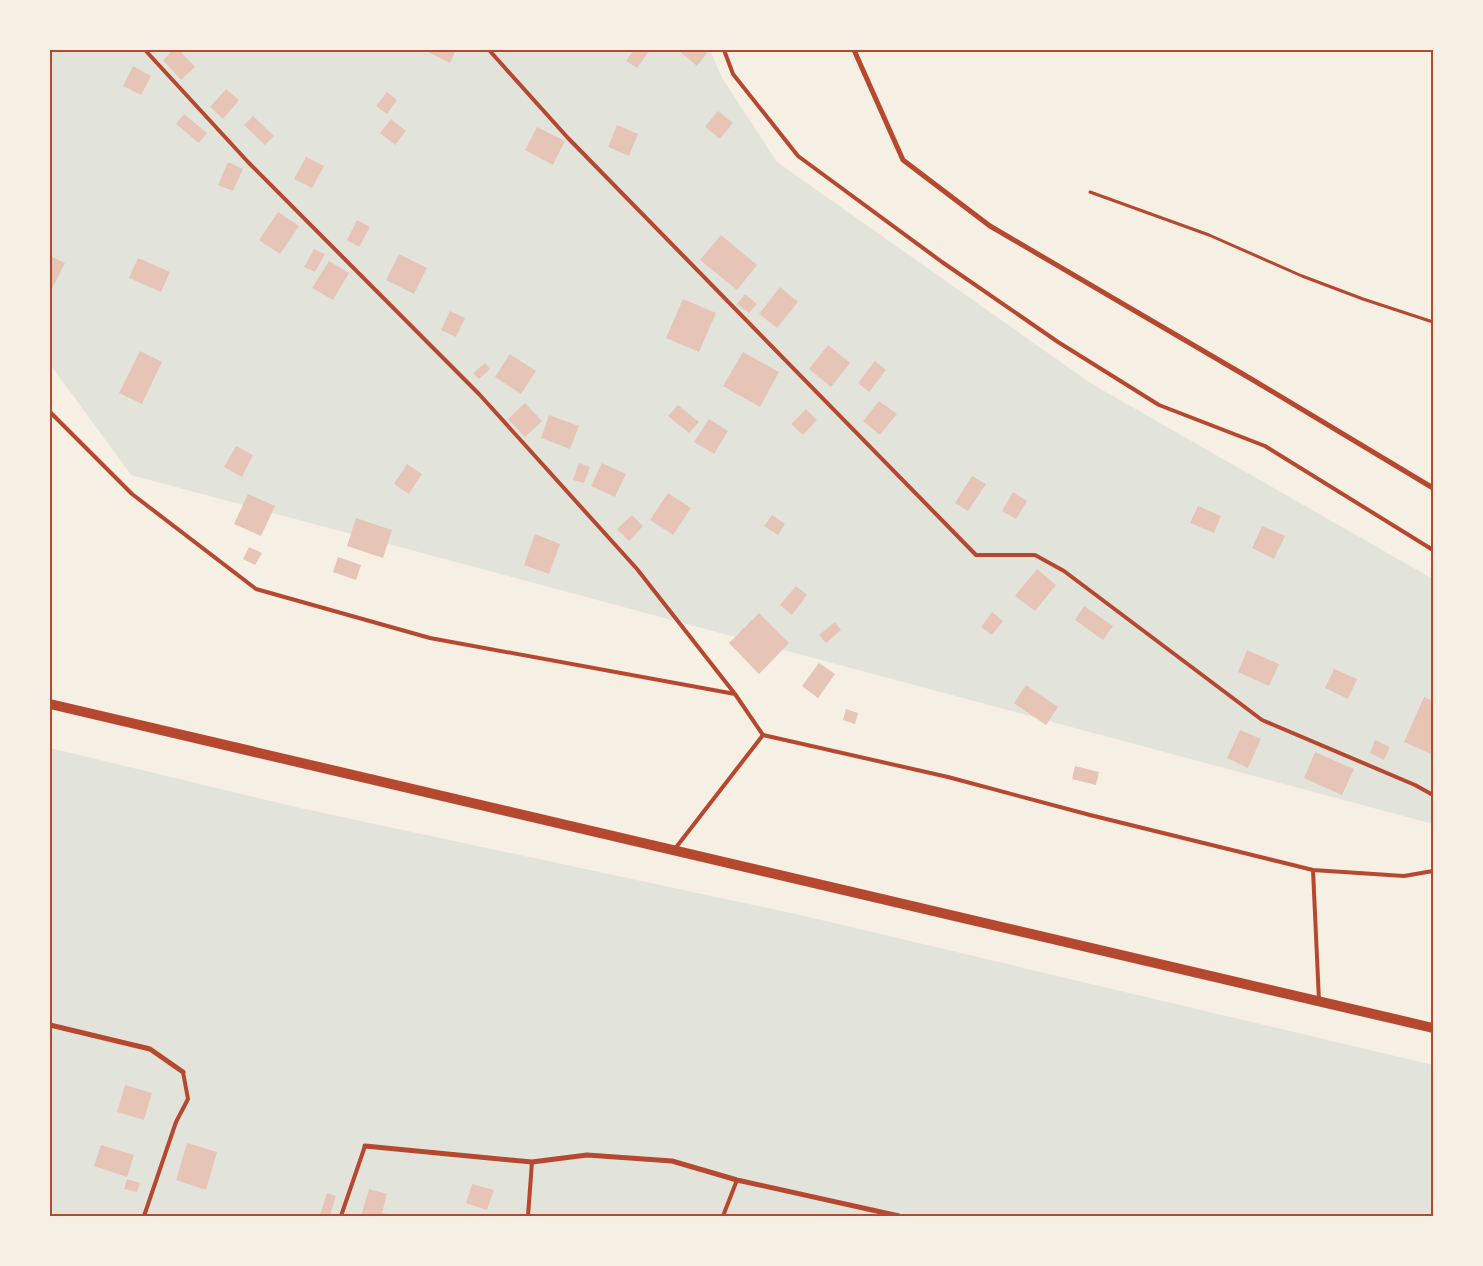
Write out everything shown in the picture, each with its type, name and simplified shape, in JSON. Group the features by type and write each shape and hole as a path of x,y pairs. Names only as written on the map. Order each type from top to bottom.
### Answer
{"main road":[{"path":"50,704 1433,1028"}],"street":[{"path":"854,50 903,160 990,226 1261,384 1433,488"},
{"path":"50,1025 150,1049 183,1072"},
{"path":"365,1146 532,1162 587,1155 672,1161 737,1180 899,1216"}],"lane":[{"path":"145,50 248,162 479,394 637,568 735,694 764,735 948,776 1090,815 1313,870 1404,876 1433,871"},
{"path":"489,50 568,138 976,556 1035,555 1064,571 1262,720 1415,785 1433,795"},
{"path":"724,50 733,74 798,156 942,262 1058,342 1159,405 1265,446 1433,550"},
{"path":"50,412 132,494 256,589 430,638 735,694"},
{"path":"674,850 764,735"},
{"path":"1313,870 1319,1001"},
{"path":"144,1216 176,1122 188,1099 183,1072"},
{"path":"342,1216 365,1146"},
{"path":"528,1216 532,1162"},
{"path":"723,1216 737,1180"}],"path":[{"path":"1090,192 1209,235 1302,276 1433,322"}],"shaded area":[{"path":"50,50 710,50 722,78 777,162 1092,384 1433,579 1433,824 131,475 50,364"},
{"path":"50,748 300,808 796,914 1433,1065 1433,1216 50,1216"}],"building":[{"path":"173,50 179,50 195,67 181,80 163,60"},
{"path":"424,50 456,50 450,63"},
{"path":"634,50 650,50 637,68 626,61"},
{"path":"678,50 703,50 707,53 697,66"},
{"path":"133,66 151,76 141,95 123,86"},
{"path":"226,89 239,100 223,119 210,107"},
{"path":"387,92 397,100 387,114 376,106"},
{"path":"718,111 733,123 720,139 705,127"},
{"path":"184,114 207,133 199,143 176,124"},
{"path":"253,116 274,136 265,145 244,125"},
{"path":"391,119 406,131 395,145 380,133"},
{"path":"617,125 638,134 629,156 608,147"},
{"path":"537,127 565,141 553,165 525,150"},
{"path":"306,157 324,166 312,188 294,179"},
{"path":"228,162 243,169 233,191 218,185"},
{"path":"278,212 299,226 280,254 259,240"},
{"path":"357,220 370,227 359,247 347,240"},
{"path":"721,235 757,265 737,290 700,260"},
{"path":"314,249 325,254 315,272 304,267"},
{"path":"399,254 427,268 414,294 386,280"},
{"path":"50,256 65,263 50,293"},
{"path":"138,258 170,272 161,292 129,278"},
{"path":"329,261 349,273 333,300 312,288"},
{"path":"780,287 798,302 777,328 759,314"},
{"path":"745,294 757,304 749,313 737,304"},
{"path":"683,299 716,313 699,352 666,338"},
{"path":"450,311 465,318 456,337 441,330"},
{"path":"828,345 850,363 831,387 809,369"},
{"path":"140,351 162,362 142,404 119,393"},
{"path":"743,352 779,372 760,407 723,386"},
{"path":"510,354 536,371 521,394 495,377"},
{"path":"875,361 886,370 869,392 858,383"},
{"path":"485,363 490,369 479,379 473,373"},
{"path":"879,401 897,414 880,435 863,421"},
{"path":"525,403 542,421 525,437 508,419"},
{"path":"678,405 699,422 689,433 668,416"},
{"path":"806,409 817,420 803,435 791,424"},
{"path":"549,415 579,426 570,449 541,438"},
{"path":"709,419 728,431 714,454 694,442"},
{"path":"236,446 253,455 242,477 224,467"},
{"path":"579,463 590,467 584,483 573,480"},
{"path":"602,463 626,474 615,497 591,486"},
{"path":"407,464 422,474 409,494 394,484"},
{"path":"972,476 986,484 968,511 955,503"},
{"path":"1013,492 1027,501 1016,519 1002,511"},
{"path":"668,493 691,508 673,535 650,520"},
{"path":"248,494 275,506 261,536 234,524"},
{"path":"1198,506 1221,516 1214,533 1190,523"},
{"path":"632,515 643,526 629,541 617,529"},
{"path":"772,515 785,524 778,535 764,526"},
{"path":"356,518 392,530 383,558 347,546"},
{"path":"1262,526 1285,536 1274,559 1252,548"},
{"path":"535,534 560,544 549,574 524,565"},
{"path":"249,547 262,553 255,565 243,559"},
{"path":"338,557 361,565 356,580 333,572"},
{"path":"1037,569 1056,585 1035,611 1015,596"},
{"path":"796,586 807,595 792,615 780,605"},
{"path":"1084,606 1113,626 1103,640 1075,620"},
{"path":"992,612 1003,621 992,635 981,627"},
{"path":"759,613 789,643 759,674 729,643"},
{"path":"835,622 841,630 826,643 819,635"},
{"path":"1247,650 1279,664 1269,686 1238,672"},
{"path":"819,663 835,674 818,698 802,686"},
{"path":"1334,669 1357,679 1348,699 1325,688"},
{"path":"1026,685 1058,707 1046,725 1014,703"},
{"path":"1424,697 1433,701 1433,751 1431,754 1404,742"},
{"path":"846,709 858,713 855,724 843,720"},
{"path":"1240,730 1261,739 1248,768 1227,758"},
{"path":"1375,740 1390,747 1384,760 1370,753"},
{"path":"1315,752 1354,769 1342,795 1304,778"},
{"path":"1075,766 1099,772 1096,785 1072,779"},
{"path":"125,1085 152,1093 144,1120 117,1112"},
{"path":"187,1143 217,1152 206,1190 176,1180"},
{"path":"101,1145 134,1155 127,1177 94,1166"},
{"path":"127,1179 140,1183 137,1192 124,1189"},
{"path":"472,1184 494,1190 487,1210 466,1203"},
{"path":"369,1189 387,1194 382,1213 387,1214 386,1216 361,1216"},
{"path":"327,1193 336,1196 330,1216 323,1216 320,1215"}]}
